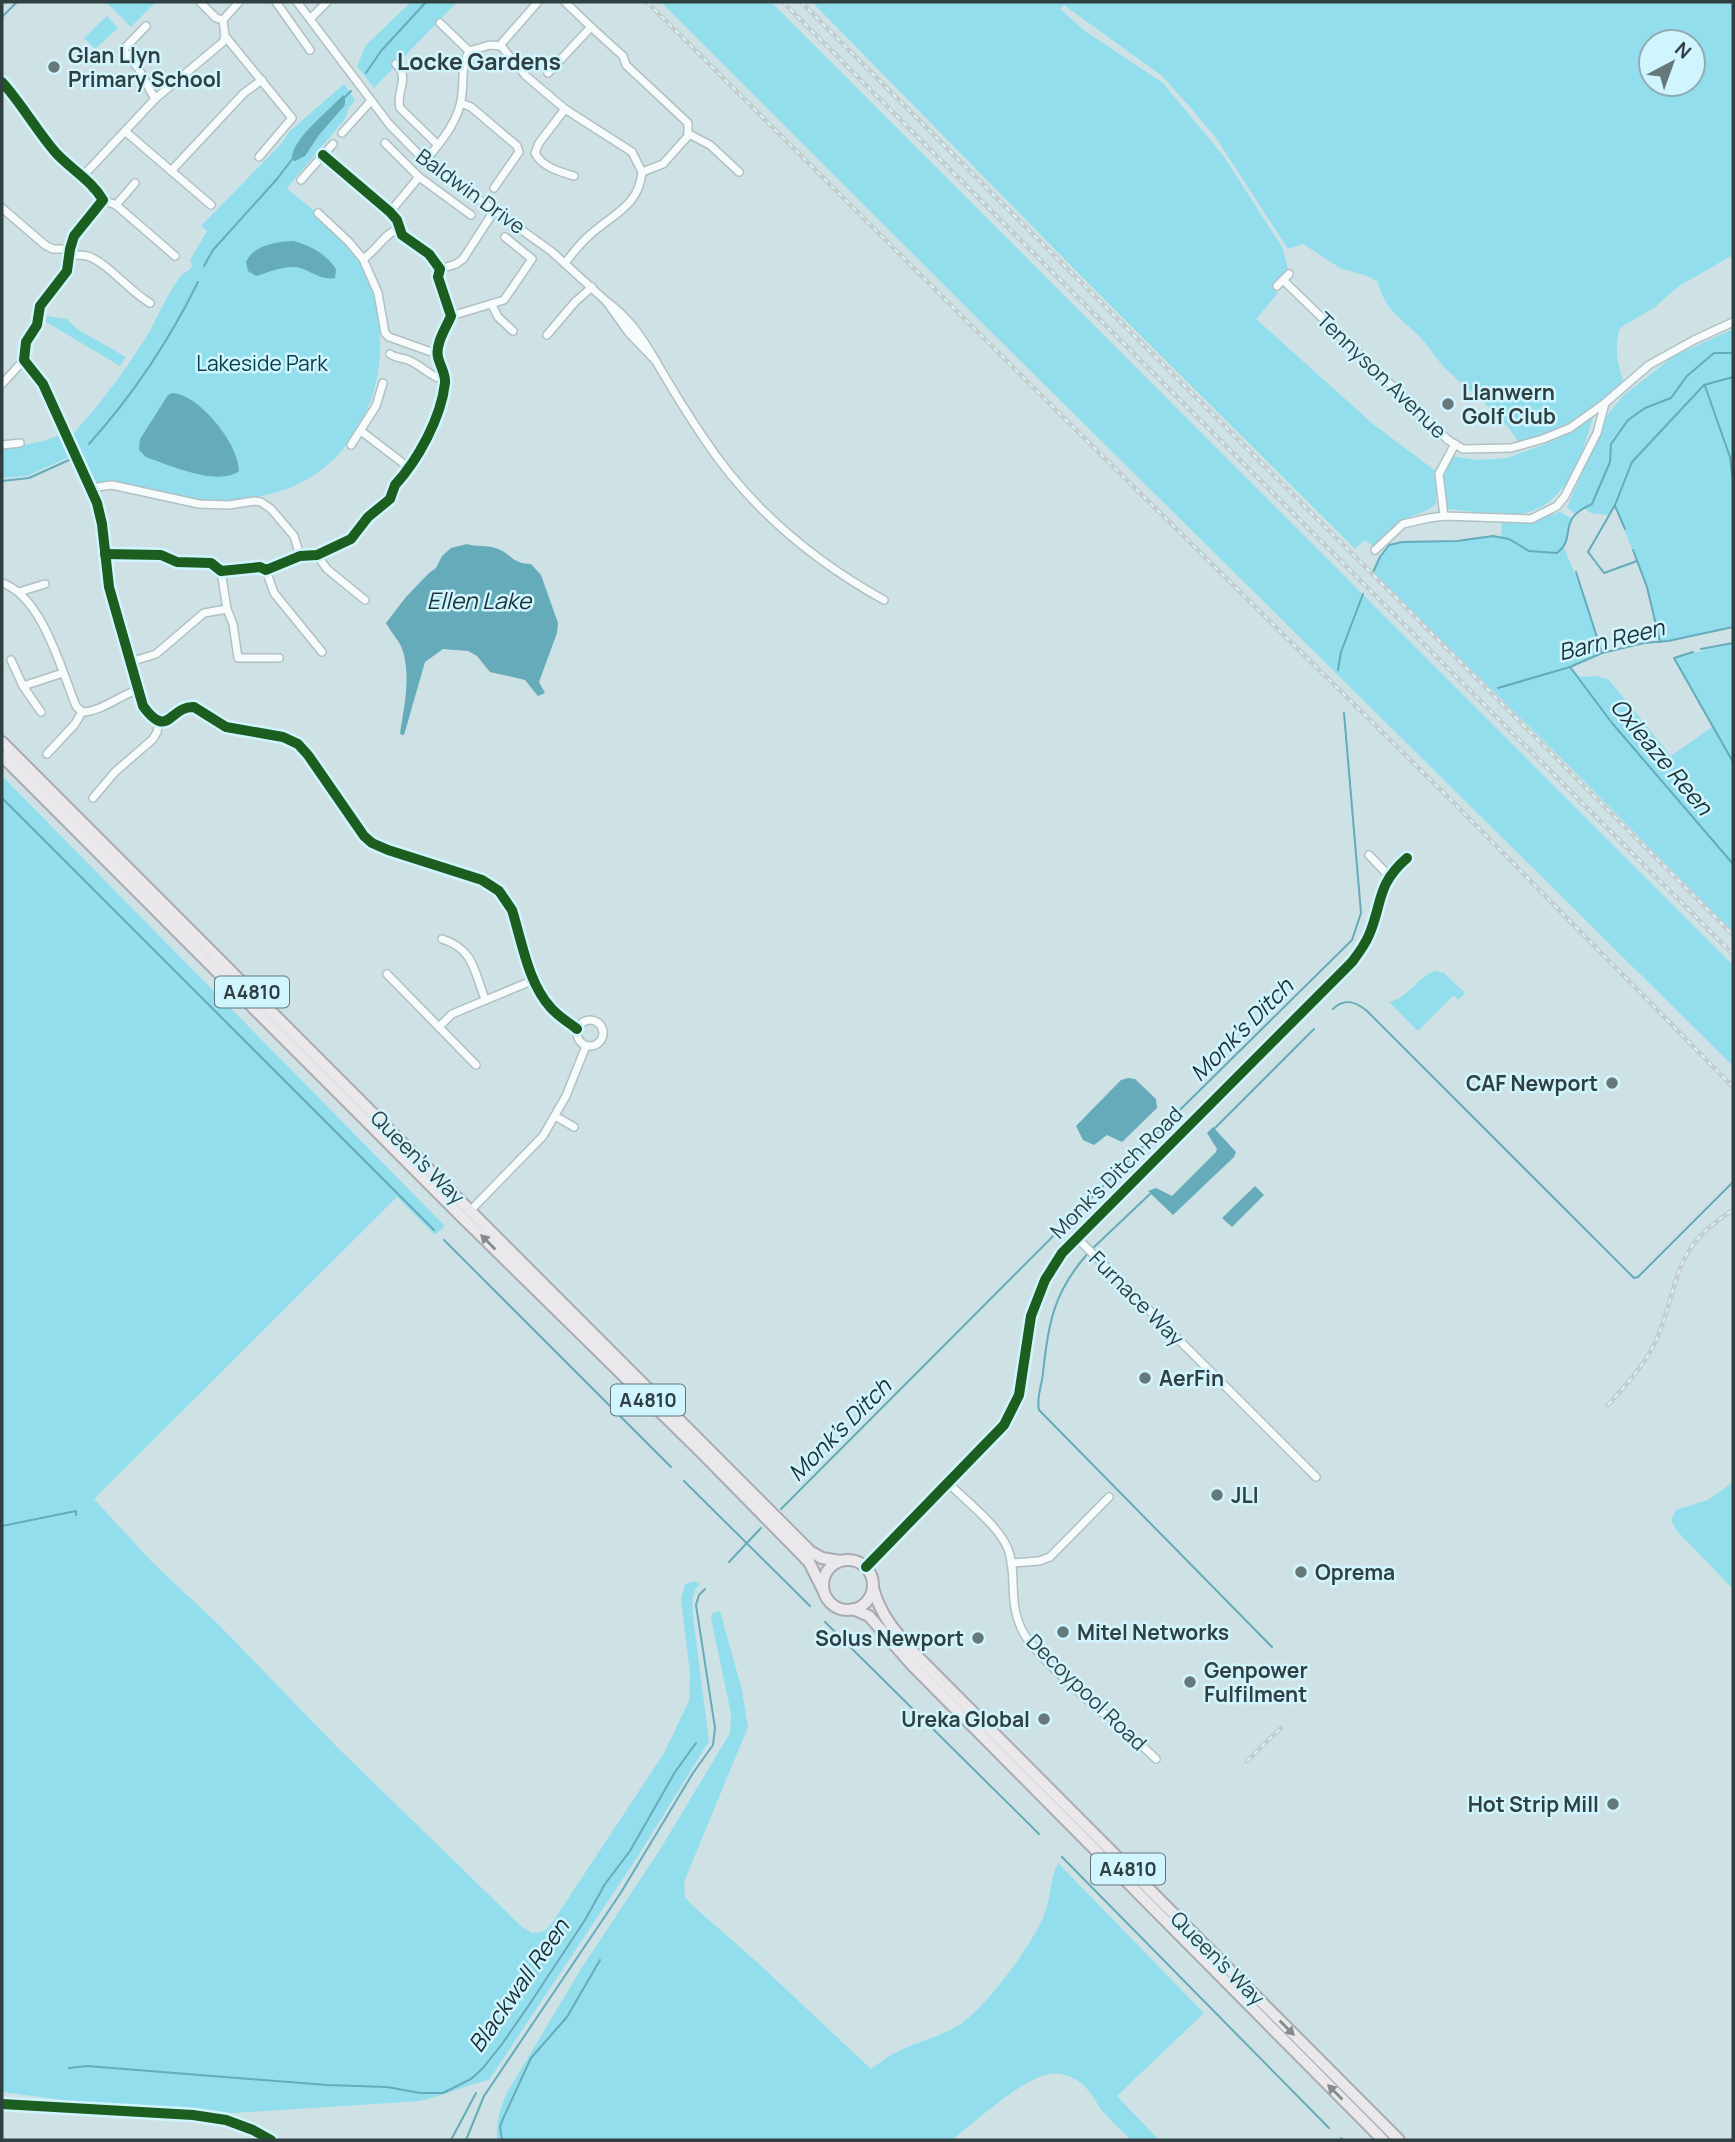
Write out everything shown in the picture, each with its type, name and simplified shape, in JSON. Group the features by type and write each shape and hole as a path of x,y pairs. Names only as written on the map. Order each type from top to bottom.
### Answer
{"main road":[{"name":"Queen's Way","path":"2,742 799,1552 813,1567 826,1596 835,1606 853,1609 869,1616 921,1674 1383,2140"},
{"name":"Queen's Way","path":"2,756 811,1552 822,1558 858,1561 866,1567 871,1574 877,1605 888,1625 1399,2140"},
{"path":"823,1590 823,1579 828,1570 840,1561"},
{"path":"853,1609 868,1600 873,1588"}],"street":[{"path":"200,2 216,18 223,20"},
{"path":"83,176 155,99 223,42 223,20 239,2"},
{"path":"276,2 310,50"},
{"name":"Baldwin Drive","path":"298,2 389,124 425,161 530,234 606,301 629,333 656,361 703,438 746,495 818,559 884,600"},
{"path":"311,18 327,2"},
{"path":"501,46 538,2"},
{"path":"565,2 623,56 626,65 688,123 689,134 663,164 642,172"},
{"path":"440,23 469,51"},
{"path":"146,26 123,50 138,68 155,99"},
{"path":"548,73 591,27"},
{"path":"225,36 292,118 259,157"},
{"path":"425,161 450,128 461,103 463,62 469,51 490,45 501,46 526,76 565,110 632,152 642,172 637,194 614,218 592,233 565,263"},
{"path":"396,64 403,75 398,102 400,108 438,145"},
{"path":"172,171 244,93 262,80"},
{"path":"2,82 56,152 93,186 103,200 116,205 174,256"},
{"path":"342,133 371,101"},
{"path":"461,103 471,107 517,146 519,152 494,188"},
{"path":"565,110 538,143 535,153 538,159 556,172 575,176"},
{"path":"126,132 211,205"},
{"path":"689,134 710,145 723,164 739,172"},
{"path":"384,143 419,177 471,215"},
{"path":"301,180 333,144"},
{"path":"266,570 300,556 317,555 351,539 368,517 390,499 394,485 431,432 445,380 438,354 451,316 438,277 440,269 431,256 405,237 390,212 323,155"},
{"path":"390,212 419,177"},
{"path":"116,205 135,183"},
{"path":"2,384 24,360 26,342 37,325 40,306 67,271 78,230 103,200"},
{"path":"2,208 45,245 94,259 150,303"},
{"path":"440,269 463,259 494,211"},
{"path":"318,213 363,259 378,293 385,333 389,337 438,354"},
{"path":"363,259 398,228"},
{"path":"451,316 492,305 509,296 532,259 505,237"},
{"name":"Tennyson Avenue","path":"1283,280 1463,449 1511,448 1570,428 1605,403 1649,365 1694,340 1733,323"},
{"path":"547,335 575,302 593,287"},
{"path":"492,305 498,317 513,331"},
{"path":"390,354 406,359 431,377 445,380"},
{"path":"24,360 43,384 100,513 108,587 136,690 152,718 159,722 168,721 184,709 194,708 226,727 284,737 298,744 308,755 359,829 372,843 482,880 499,891 512,910 534,980 550,1007 577,1029 578,1037 586,1046"},
{"path":"351,445 376,406 383,383"},
{"path":"1375,550 1403,524 1444,516 1531,519 1557,506 1565,496 1597,433 1605,403"},
{"path":"361,431 408,467"},
{"path":"2,445 20,443"},
{"path":"1444,516 1439,474 1455,444"},
{"path":"90,488 112,485 200,504 261,502 271,509 294,536 300,556"},
{"path":"105,554 161,555 177,562 211,563 221,571 238,658 279,658"},
{"path":"317,555 327,569 365,600"},
{"path":"221,571 260,567 266,570 275,593 322,652"},
{"path":"2,583 19,592 39,618 76,706 82,712"},
{"path":"19,592 45,584"},
{"path":"130,662 156,654 204,613 227,609"},
{"path":"11,660 23,686 41,712"},
{"path":"23,686 63,673"},
{"path":"47,754 75,724 82,712 96,709 136,690"},
{"path":"93,798 112,776 153,739 159,722"},
{"path":"1369,855 1389,876"},
{"name":"Monk's Ditch Road","path":"866,1567 995,1435 1013,1409 1021,1384 1025,1341 1037,1299 1053,1266 1076,1237 1352,962 1370,933 1379,898 1389,876 1407,858"},
{"path":"442,939 457,944 469,956 485,999"},
{"path":"387,974 476,1065"},
{"path":"439,1027 452,1013 534,980"},
{"path":"577,1029 585,1020 594,1020 601,1025 604,1033 601,1040 586,1046"},
{"path":"467,1214 542,1136 575,1076 586,1046"},
{"path":"555,1116 574,1127"},
{"name":"Furnace Way","path":"1076,1237 1316,1477"},
{"name":"Decoypool Road","path":"947,1482 1000,1535 1008,1550 1013,1605 1026,1638 1101,1712 1114,1718 1156,1759"},
{"path":"1011,1563 1039,1561 1050,1557 1109,1497"},
{"path":"2,2104 193,2115 226,2120 271,2140"}],"green space":[{"path":"106,2 156,2 131,27"},
{"path":"411,2 457,2 374,88 357,66 366,45"},
{"path":"661,2 771,2 1733,965 1733,1066 967,308"},
{"path":"812,2 1733,2 1733,255 1679,286 1655,307 1620,328 1617,355 1624,382 1563,426 1518,442 1504,422 1446,369 1423,340 1394,312 1385,300 1377,281 1340,268 1303,244 1288,249 1216,138 1162,76 1064,5 1060,9 1085,31 1163,83 1225,158 1282,247 1288,268 1272,287 1278,293 1256,319 1373,424 1437,472 1436,504 1402,520 1373,546 1365,540 1355,549"},
{"path":"107,16 118,28 95,49 84,38"},
{"name":"Lakeside Park","path":"344,84 355,100 345,119 287,188 346,242 364,270 375,302 380,334 379,367 371,399 358,429 337,455 311,477 284,490 255,498 225,502 205,501 93,481 72,435 120,376 150,331 175,284 181,275 192,267 190,260 207,231 201,226 282,143 289,132"},
{"path":"47,316 67,319 77,329 126,357 120,366 46,322"},
{"path":"1733,329 1733,627 1660,642 1647,587 1615,506 1609,515 1591,513 1583,508 1574,513 1567,507 1608,414 1623,396 1674,356"},
{"path":"1593,417 1577,464 1560,491 1548,502 1535,510 1518,514 1447,509 1444,482 1451,456 1477,460 1507,458 1556,440"},
{"path":"62,434 71,456 27,476 2,478 2,449 44,441"},
{"path":"1560,512 1571,518 1564,548 1587,602 1602,653 1571,667 1580,677 1597,676 1609,680 1671,756 1712,727 1674,658 1733,643 1733,932 1373,572 1389,545 1501,537 1502,522 1524,523"},
{"path":"2,776 445,1226 435,1235 397,1197 94,1499 153,1563 219,1625 337,1747 522,1927 532,1933 545,1931 552,1923 664,1753 689,1701 690,1674 681,1599 685,1584 694,1581 700,1584 692,1603 709,1741 638,1856 489,2080 420,2101 233,2113 78,2102 2,2092"},
{"path":"1435,971 1444,973 1465,993 1458,1000 1454,995 1418,1031 1389,1002 1402,996"},
{"path":"1733,1482 1733,1589 1677,1531 1671,1520 1676,1510 1708,1500"},
{"path":"720,1611 742,1690 748,1727 684,1882 685,1897 871,2069 887,2057 954,2028 985,2002 1022,1954 1041,1923 1058,1863 1204,2013 1117,2096 1159,2140 1131,2140 1104,2113 1081,2083 1067,2076 1054,2074 1039,2077 1013,2092 952,2140 497,2140 499,2115 508,2091 581,1969 659,1851 730,1733 731,1714 711,1618 713,1613"}],"water":[{"path":"343,95 345,105 305,156 292,160 293,152 304,135"},
{"path":"293,241 311,248 327,259 336,269 335,278 325,278 296,267 281,268 256,276 248,271 246,262 260,248"},
{"path":"172,393 194,402 216,422 232,448 239,471 219,477 207,476 146,457 139,450 140,439 168,395"},
{"name":"Ellen Lake","path":"467,544 501,550 519,562 531,564 541,575 558,623 557,633 539,682 545,693 538,696 525,680 490,672 477,656 468,651 443,649 425,662 404,735 400,734 406,667 401,646 386,623 406,597 436,568 442,556 451,548"},
{"path":"1135,1079 1156,1099 1157,1108 1122,1142 1107,1135 1094,1145 1083,1140 1076,1126 1121,1080"},
{"path":"1213,1127 1236,1152 1234,1157 1173,1215 1148,1191 1156,1188 1172,1196 1216,1152 1217,1149 1207,1133"},
{"path":"1255,1186 1264,1195 1232,1227 1222,1218"}],"waterway":[{"path":"2,17 17,2"},
{"path":"366,73 381,51 426,2"},
{"path":"344,98 351,91"},
{"path":"204,266 213,250 293,158"},
{"path":"89,444 149,367 198,282"},
{"name":"Monk's Ditch","path":"1373,572 1389,545 1402,542 1457,541 1493,536 1509,539 1529,551 1557,553 1566,541 1574,516 1592,504 1610,462 1611,444 1628,420 1645,408 1671,398 1687,376 1714,353 1733,353"},
{"path":"1637,561 1604,573 1588,552 1615,505 1632,462 1704,385 1733,377"},
{"path":"1705,386 1730,457 1733,481"},
{"path":"2,481 29,478 69,460"},
{"path":"1615,506 1625,529"},
{"path":"1633,550 1647,587 1660,642"},
{"path":"1576,572 1602,653"},
{"name":"Monk's Ditch","path":"1338,670 1341,652 1363,594"},
{"name":"Barn Reen","path":"1498,688 1570,667 1602,653 1733,627"},
{"path":"1701,649 1733,643"},
{"path":"1693,652 1674,658 1733,762"},
{"name":"Oxleaze Reen","path":"1570,667 1612,723 1733,864"},
{"name":"Monk's Ditch","path":"781,1509 1352,940 1361,913 1344,713"},
{"path":"2,798 434,1230"},
{"path":"1333,1009 1341,1003 1350,1002 1367,1011 1634,1278 1733,1182"},
{"path":"1215,1128 1314,1029"},
{"path":"1093,1248 1150,1194"},
{"path":"444,1240 671,1467"},
{"path":"1089,1252 1068,1280 1055,1308 1047,1338 1039,1410 1272,1647"},
{"name":"Monk's Ditch","path":"684,1481 810,1606"},
{"path":"2,1526 76,1511 76,1515"},
{"name":"Monk's Ditch","path":"729,1562 761,1528"},
{"name":"Monk's Ditch","path":"466,2140 484,2096 620,1894 693,1773 713,1745 715,1728 696,1605 699,1595 705,1589"},
{"path":"825,1622 1039,1834"},
{"name":"Blackwall Reen","path":"69,2068 87,2066 327,2085 387,2087 420,2093 443,2093 471,2079 502,2044 529,2005 585,1920 605,1884 630,1851 675,1772 696,1743"},
{"path":"1062,1857 1329,2128"},
{"path":"502,2140 502,2121 531,2058 567,2017 600,1960"},
{"path":"451,2140 476,2093"}],"railway":[{"path":"647,2 1453,802 1733,1087"},
{"path":"783,2 1733,954"},
{"path":"801,2 1733,935"},
{"path":"1608,1405 1639,1369 1654,1345 1686,1255 1712,1225 1733,1210"},
{"path":"1247,1761 1281,1728"}],"cycle path":[{"path":"2,82 56,153 87,181 103,200 74,236 67,271 40,306 37,325 26,342 24,360 43,384 97,503 109,587 143,706 158,721 164,721 179,711 194,707 226,727 283,737 298,744 364,836 372,843 482,880 499,891 512,910 527,962 543,998 554,1011 577,1029"},
{"path":"105,554 161,555 177,562 211,563 221,571 260,567 266,570 300,556 317,555 351,539 368,517 390,499 395,485 427,438 443,396 445,380 437,352 439,341 451,316 438,277 440,269 429,254 402,235 397,220 390,212 323,155"},
{"path":"866,1567 1004,1425 1019,1395 1031,1316 1045,1280 1062,1253 1352,962 1369,935 1385,886 1407,858"},
{"path":"2,2104 193,2115 226,2120 271,2140"}],"place":[{"name":"Glan Llyn Primary School","path":"54,67"},
{"name":"Llanwern Golf Club","path":"1448,404"},
{"name":"CAF Newport","path":"1612,1083"},
{"name":"AerFin","path":"1145,1378"},
{"name":"JLI","path":"1217,1495"},
{"name":"Oprema","path":"1301,1572"},
{"name":"Mitel Networks","path":"1063,1632"},
{"name":"Solus Newport","path":"978,1638"},
{"name":"Genpower Fulfilment","path":"1190,1682"},
{"name":"Ureka Global","path":"1044,1719"},
{"name":"Hot Strip Mill","path":"1613,1804"}],"district":[{"name":"Locke Gardens","path":"479,61"}]}
